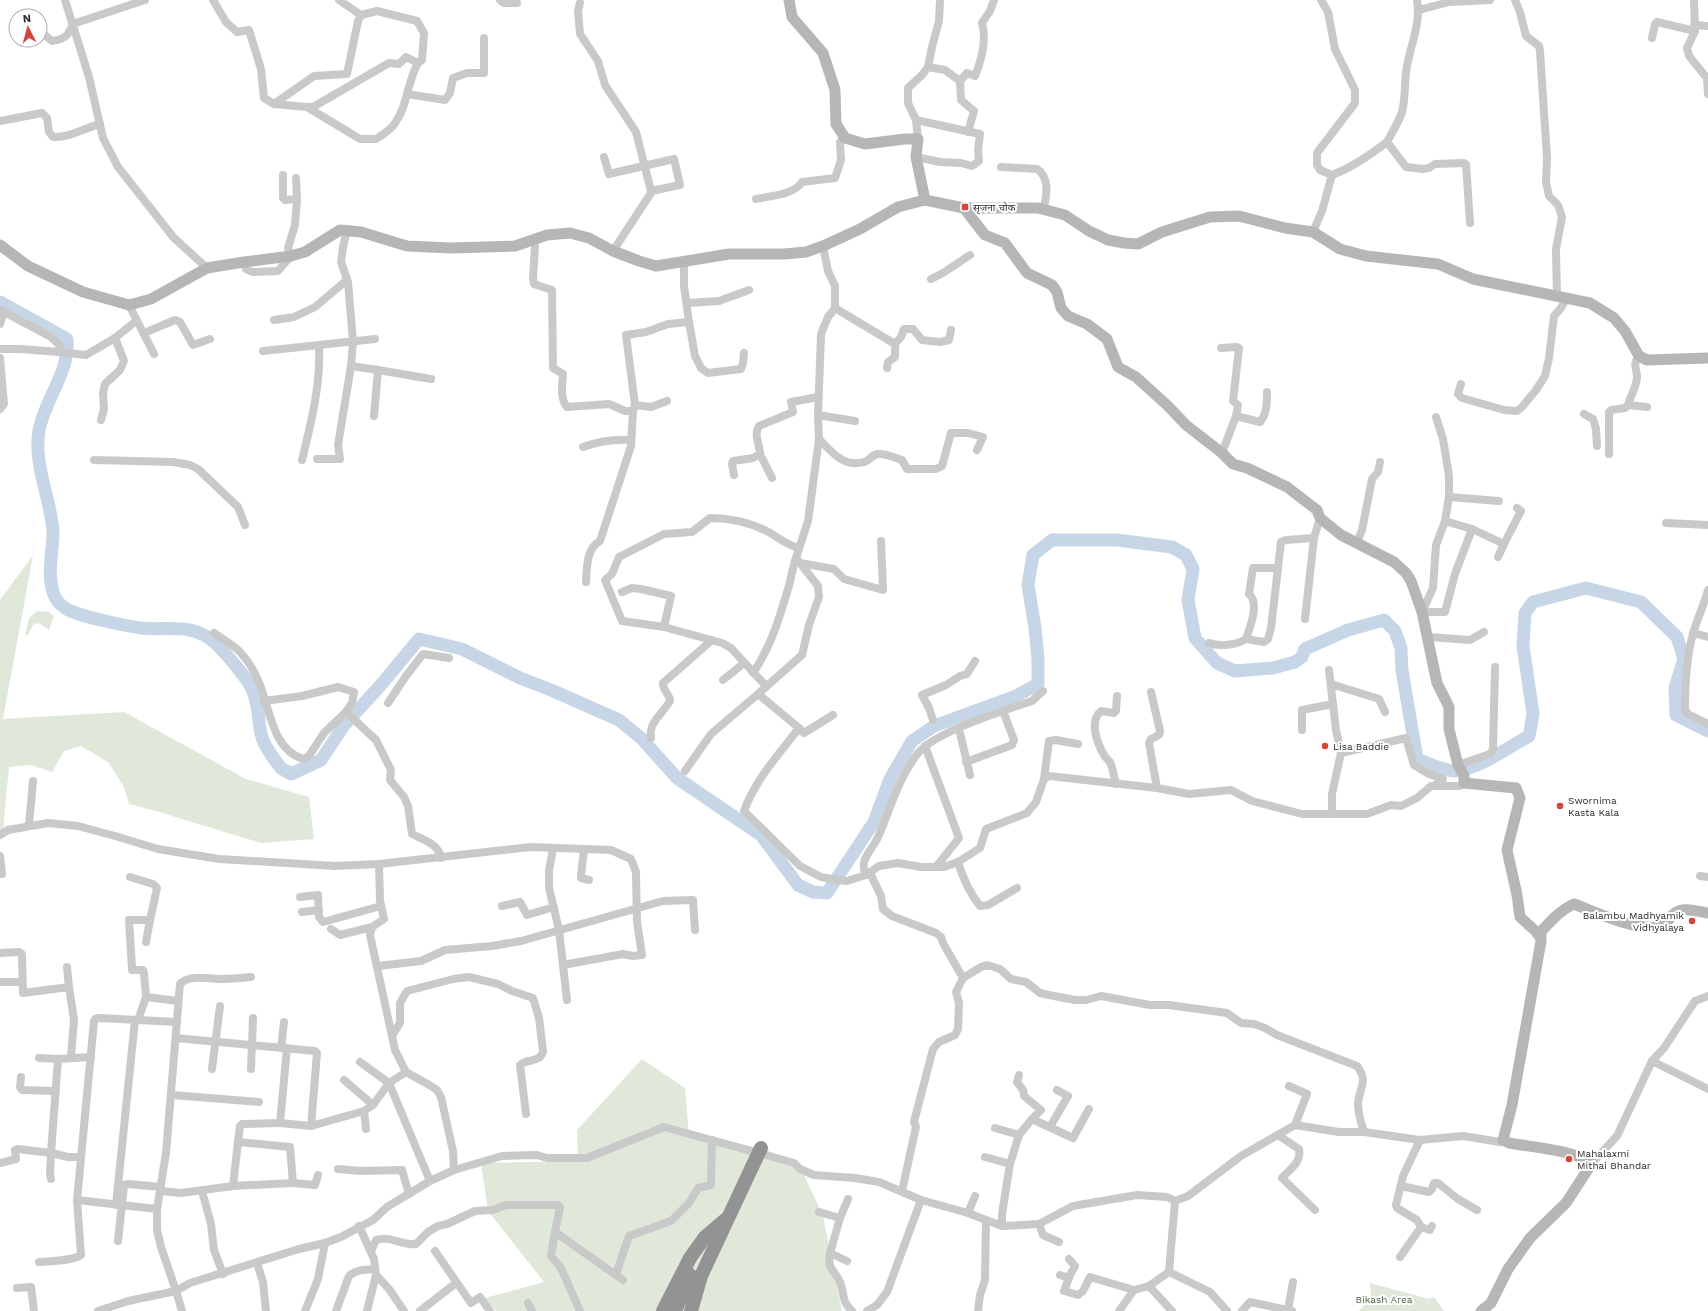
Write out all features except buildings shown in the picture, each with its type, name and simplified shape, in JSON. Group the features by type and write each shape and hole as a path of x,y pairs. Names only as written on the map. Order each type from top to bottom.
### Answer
{"highway":[{"path":"691,1311 701,1276 727,1218 762,1148"},
{"path":"663,1311 690,1258 705,1237 727,1218"},
{"path":"676,1311 688,1279 727,1218"}],"street":[{"path":"65,0 89,77 103,138 118,167 174,238 207,268"},
{"path":"48,38 52,41 60,40 69,34 73,24 144,0"},
{"path":"213,0 226,22 238,32 249,30 261,68 264,98 274,104 313,107 389,64 399,64 406,57 418,63"},
{"path":"340,0 361,15"},
{"path":"500,0 504,3 517,3"},
{"path":"789,0 792,17 823,53 835,90 836,124 845,138 865,144 918,139"},
{"path":"925,200 916,157 918,139 916,120 908,103 908,88 923,74 928,67 939,21 940,0"},
{"path":"968,132 974,111 961,100 960,81 967,74 975,76 983,52 985,33 982,23 990,11 994,0"},
{"path":"1320,0 1328,12 1335,49 1355,90 1354,103 1317,153 1316,165 1320,170 1332,176 1349,169 1366,159 1387,142 1401,113 1405,95 1407,66 1415,37 1419,10 1417,0"},
{"path":"1419,10 1449,2 1490,0"},
{"path":"1461,384 1458,394 1462,398 1504,410 1517,411 1536,390 1545,376 1549,358 1554,316 1561,308 1556,248 1562,217 1558,205 1549,196 1546,182 1547,158 1540,51 1539,46 1526,36 1520,12 1515,0"},
{"path":"1694,0 1695,28 1687,48 1689,56 1707,78 1708,94"},
{"path":"580,3 578,11 580,34 598,61 605,85 636,132 651,191 613,251"},
{"path":"274,104 314,76 347,74 358,21 361,15 377,11 417,21 424,33 422,60 418,63 409,82 408,94 395,125 376,139 360,139 307,107"},
{"path":"1652,38 1655,24 1657,22 1695,28 1708,26"},
{"path":"408,94 445,100 450,93 453,78 467,73 484,73 484,38"},
{"path":"928,67 944,70 960,81"},
{"path":"0,121 42,114 47,118 50,132 53,137 77,133 100,124"},
{"path":"916,120 980,134 978,150 979,161 972,166 961,163 940,162 916,157"},
{"path":"756,199 798,188 802,182 835,178 841,160 840,142 845,138"},
{"path":"1387,142 1406,167 1423,169 1429,168 1435,164 1464,162 1466,164 1470,223"},
{"path":"604,157 608,174 674,159 680,185 651,191"},
{"path":"1001,167 1037,169 1042,172 1047,196 1043,209"},
{"path":"283,175 283,198 285,200 297,199"},
{"path":"1313,232 1322,211 1332,176"},
{"path":"291,256 288,248 295,225 297,199 296,178"},
{"path":"0,245 28,266 83,292 129,305 151,299 207,268 291,256 305,252 340,230 347,230 407,246 452,248 516,246 547,235 570,233 589,238 613,251 656,266 684,260 729,254 794,254 823,246 860,229 898,207 925,200 964,208 1043,209 1065,215 1089,231 1108,240 1138,244 1162,232 1210,217 1239,216 1285,228 1313,232 1340,249 1366,256 1438,264 1473,279 1590,303 1614,318 1626,331 1639,356 1647,360 1708,358"},
{"path":"964,208 985,235 1005,243 1027,273 1052,285 1057,292 1061,308 1068,316 1087,324 1107,340 1118,367 1136,377 1168,406 1186,425 1222,453 1233,464 1247,468 1287,487 1317,510 1320,518 1341,535 1394,562 1406,573 1411,582 1422,612 1437,683 1449,707 1449,728 1458,765 1464,779"},
{"path":"317,459 340,458 338,445 351,366 353,341 347,280 342,262 343,247 347,230"},
{"path":"533,240 534,284 552,290 553,368 563,374 563,403 567,407 609,404 625,411 634,408 650,407 667,400"},
{"path":"753,673 761,661 772,638 798,560 808,521 819,439 818,397 821,334 828,317 834,308 835,286 828,271 823,246"},
{"path":"930,279 943,273 970,255"},
{"path":"684,260 684,286 688,322 695,356 701,368 708,373 741,369 744,353"},
{"path":"274,320 294,317 315,307 347,280"},
{"path":"687,303 719,301 748,290"},
{"path":"129,305 154,354"},
{"path":"834,308 896,344"},
{"path":"0,324 2,311 51,337 60,346 59,352"},
{"path":"144,332 175,320 180,322 193,345 210,339"},
{"path":"0,349 86,355 115,338 136,321"},
{"path":"586,582 589,555 595,544 600,541 631,446 634,408 626,335 646,332 668,324 688,322"},
{"path":"887,368 888,362 895,357 896,344 904,329 913,329 922,340 940,342 949,340 951,330"},
{"path":"101,420 104,409 103,393 105,384 120,370 124,361 115,338"},
{"path":"263,351 300,346 319,346 353,341 375,340"},
{"path":"302,460 312,423 318,378 319,346"},
{"path":"1221,348 1240,348 1233,401 1238,405 1236,416 1222,453"},
{"path":"1609,454 1609,412 1611,410 1625,408 1628,405 1637,378 1634,367 1639,356"},
{"path":"0,358 4,404 0,409"},
{"path":"351,366 431,379"},
{"path":"374,416 378,370"},
{"path":"1236,416 1260,422 1266,407 1267,392"},
{"path":"772,478 760,454 756,440 759,426 793,412 791,402 818,397"},
{"path":"1628,405 1647,407"},
{"path":"1584,414 1593,419 1596,429 1597,446"},
{"path":"818,415 855,421"},
{"path":"1422,612 1433,588 1436,545 1445,521 1449,497 1449,476 1443,439 1436,417"},
{"path":"1596,429 1609,431"},
{"path":"819,439 838,458 850,463 864,462 876,454 885,454 902,460 907,469 936,469 942,466 951,433 968,433 983,437 977,450"},
{"path":"583,447 601,441 616,439 631,440"},
{"path":"734,475 732,464 733,461 753,458 760,454"},
{"path":"94,460 173,462 190,465 198,469 238,507 245,525"},
{"path":"1357,542 1362,530 1372,480 1378,472 1380,462"},
{"path":"1449,497 1499,501"},
{"path":"1498,556 1521,511 1517,508"},
{"path":"766,686 731,648 712,640 664,627 621,620 618,609 605,580 612,574 619,557 664,534 692,532 710,518 746,522 772,534 781,541 800,548"},
{"path":"1305,619 1314,538 1320,518"},
{"path":"1445,521 1472,529 1504,544"},
{"path":"1666,523 1708,525"},
{"path":"1422,612 1445,612 1455,574 1472,529"},
{"path":"1246,639 1264,642 1268,638 1271,628 1281,542 1286,540 1314,538"},
{"path":"798,560 834,569 844,579 883,590 881,541"},
{"path":"685,771 711,734 802,655 809,625 819,597 818,586 798,560"},
{"path":"1209,643 1216,646 1242,642 1246,639 1251,624 1254,602 1253,597 1249,594 1253,568 1278,568"},
{"path":"622,592 632,588 641,588 671,596 664,627"},
{"path":"1708,590 1704,606 1693,633 1688,663 1685,710 1688,714 1708,724"},
{"path":"1428,637 1470,640 1484,632"},
{"path":"214,633 240,651 258,680 264,701 283,746 294,756 303,760 309,756 324,733 346,712 352,703 354,692 338,687 302,696 264,701"},
{"path":"1693,633 1708,637"},
{"path":"650,738 652,725 670,701 663,683 712,640"},
{"path":"388,703 423,654 449,658"},
{"path":"933,720 922,695 967,674 974,661"},
{"path":"723,680 744,663"},
{"path":"1458,765 1490,754 1493,749 1495,667"},
{"path":"1329,670 1336,730 1341,753 1332,794 1332,814"},
{"path":"1331,684 1379,699 1385,712"},
{"path":"963,978 941,937 936,933 892,916 883,910 879,890 863,868 863,861 876,841 895,793 902,780 919,752 925,746 937,738 958,728 1032,701 1043,691"},
{"path":"1151,692 1160,731 1159,735 1151,739 1149,743 1157,788"},
{"path":"758,694 804,733 833,715"},
{"path":"1116,784 1110,762 1105,756 1097,740 1095,721 1097,714 1101,711 1114,713 1116,711 1117,696"},
{"path":"1302,730 1302,710 1333,704"},
{"path":"966,762 1012,745 1014,740 1003,711"},
{"path":"346,712 376,740 391,770 390,780 404,797 408,806 412,834 431,843 440,854 441,858"},
{"path":"799,728 761,778 749,798 744,811 800,866 821,876 846,881 868,874 879,866 898,863 944,867 958,862 980,848 986,829 1027,813 1036,802 1044,779 1049,741 1056,740 1078,744"},
{"path":"958,728 970,775"},
{"path":"1044,779 1054,776 1157,788 1190,794 1231,790 1252,801 1297,814 1367,814 1391,805 1401,806 1417,798 1430,786 1436,786 1443,779 1429,774 1414,765 1406,738 1341,753"},
{"path":"925,746 959,838 936,867"},
{"path":"1430,786 1460,786 1464,779"},
{"path":"1464,779 1516,788 1519,792 1520,798 1507,845 1507,855 1517,895 1520,917 1538,935 1541,936 1537,973 1530,997 1512,1105 1503,1140"},
{"path":"29,825 33,780"},
{"path":"0,835 8,830 48,822 78,826 158,849 219,859 335,866 380,864 523,848 611,850 631,859 636,872 636,909 642,955 633,956 623,954 563,965"},
{"path":"553,848 549,888 558,930 567,1000"},
{"path":"584,849 581,878 589,880"},
{"path":"0,856 2,874"},
{"path":"958,862 970,894 980,906 988,905 1017,888"},
{"path":"331,929 340,935 372,928 384,919 381,906 380,864"},
{"path":"130,877 153,884 156,888 146,942"},
{"path":"300,897 318,895 321,921 323,922 381,906"},
{"path":"378,966 422,961 445,950 492,946 522,941 663,901 693,900 695,930"},
{"path":"502,906 520,902 527,915 554,907"},
{"path":"1538,935 1548,924 1574,904 1628,924 1656,927 1668,923 1675,912 1684,909 1708,913"},
{"path":"302,912 319,910"},
{"path":"118,1241 118,1205 136,1020 146,997 143,970 132,970 129,920 150,920"},
{"path":"372,928 370,935 373,952 378,966 395,1050 406,1072 437,1090 441,1097 453,1151 454,1170"},
{"path":"0,953 21,952 22,982 23,991 25,994 70,987"},
{"path":"902,1191 916,1127 914,1122 933,1049 939,1042 955,1035 958,1030 958,1003 956,992 963,978 987,965 1000,969 1011,979 1026,982 1040,993 1049,996 1086,1000 1101,996 1150,1005 1169,1005 1227,1013 1241,1023 1254,1024 1277,1035 1357,1066 1362,1072 1363,1084 1358,1103 1364,1132"},
{"path":"67,967 74,1020 71,1057"},
{"path":"182,1311 161,1248 157,1230 157,1210 161,1189 172,1095 180,984 182,981 204,977 222,979 250,977"},
{"path":"392,1036 400,1023 400,1003 407,991 428,984 469,977 498,984 512,991 533,998 538,1018 543,1051 542,1056 539,1059 520,1064 526,1114"},
{"path":"0,982 22,982"},
{"path":"1481,1311 1491,1303 1508,1269 1530,1238 1566,1203 1592,1163 1617,1136 1652,1061 1664,1048 1695,1001 1708,996"},
{"path":"146,997 178,1000"},
{"path":"212,1069 220,1006"},
{"path":"251,1069 254,1018"},
{"path":"39,1262 79,1257 81,1255 77,1200 95,1019 177,1022"},
{"path":"280,1123 284,1022"},
{"path":"176,1038 315,1051 317,1053 311,1126"},
{"path":"39,1058 58,1059 71,1057 92,1057"},
{"path":"51,1179 51,1153 58,1059"},
{"path":"1652,1061 1708,1089"},
{"path":"360,1062 389,1083 430,1181"},
{"path":"233,1186 240,1126 242,1124 280,1123 311,1126 364,1111 373,1105 389,1083 406,1072"},
{"path":"1002,1226 1002,1214 1010,1164 1019,1135 1041,1110 1024,1096 1023,1090 1017,1082 1019,1075"},
{"path":"21,1077 20,1086 22,1090 56,1091"},
{"path":"344,1080 373,1105"},
{"path":"98,1311 128,1301 176,1291 190,1283 341,1237 359,1226 373,1220 387,1207 430,1181 454,1170 502,1156 537,1155 547,1158 587,1158 664,1127 766,1154 794,1164 800,1169 814,1175 855,1178 880,1182 921,1200 968,1213 1002,1226 1039,1224 1073,1206 1114,1198 1138,1195 1167,1197 1175,1201 1188,1196 1241,1156 1295,1125 1307,1094 1289,1086"},
{"path":"1050,1126 1068,1096 1057,1090"},
{"path":"172,1095 260,1102"},
{"path":"1032,1119 1050,1126 1073,1138 1089,1109"},
{"path":"364,1111 366,1128"},
{"path":"1295,1125 1339,1132 1364,1132 1420,1140 1463,1136 1500,1142 1503,1140 1509,1143 1579,1156 1592,1163"},
{"path":"995,1128 1019,1135"},
{"path":"1278,1135 1299,1149 1300,1155 1298,1161 1282,1178 1315,1210"},
{"path":"616,1274 630,1236 671,1221 689,1203 698,1188 711,1185 712,1140"},
{"path":"1420,1140 1403,1176 1396,1205 1398,1208 1417,1220 1421,1227 1430,1230 1432,1226"},
{"path":"238,1142 290,1147 293,1183"},
{"path":"0,1163 16,1159 15,1150 18,1149 51,1153 68,1157 81,1157"},
{"path":"985,1157 1010,1164"},
{"path":"338,1169 361,1171 400,1169 403,1171 409,1194"},
{"path":"118,1205 125,1184 181,1193 233,1186 293,1183 315,1185 318,1175"},
{"path":"1401,1186 1429,1192 1434,1183 1438,1183 1458,1199 1477,1210"},
{"path":"202,1191 211,1224 214,1250 223,1274"},
{"path":"968,1213 975,1196"},
{"path":"848,1198 840,1218 829,1261 833,1273 840,1281 845,1305 852,1311"},
{"path":"77,1200 157,1210"},
{"path":"867,1311 877,1305 887,1292 921,1200"},
{"path":"1169,1272 1175,1201"},
{"path":"371,1250 376,1240 382,1238 406,1245 416,1244 428,1232 438,1226 447,1224 475,1211 493,1210 506,1205 558,1205 560,1207 551,1256 561,1268 580,1311"},
{"path":"819,1212 840,1218"},
{"path":"978,1311 980,1295 986,1280 986,1220"},
{"path":"1039,1224 1044,1235 1059,1242"},
{"path":"359,1226 371,1250 376,1272 404,1311"},
{"path":"1400,1257 1421,1227"},
{"path":"555,1232 623,1280"},
{"path":"305,1311 318,1279 325,1243"},
{"path":"435,1251 471,1303 480,1297 490,1311"},
{"path":"830,1253 847,1261"},
{"path":"1069,1259 1075,1266 1064,1291 1078,1295 1083,1291 1090,1277 1134,1290 1149,1286 1169,1272"},
{"path":"257,1263 263,1282 266,1311"},
{"path":"336,1311 349,1276 353,1273 376,1272"},
{"path":"367,1311 376,1272"},
{"path":"1169,1272 1210,1292 1227,1311"},
{"path":"1060,1275 1069,1278"},
{"path":"1242,1311 1250,1302 1290,1310 1293,1282"},
{"path":"420,1311 456,1283"},
{"path":"1149,1286 1172,1311"},
{"path":"17,1288 31,1287 34,1311"},
{"path":"1119,1311 1134,1290"},
{"path":"528,1303 532,1311"}],"green space":[{"path":"33,555 3,719 124,712 246,779 309,797 314,839 261,843 129,804 124,787 108,762 81,746 64,751 52,772 31,765 9,767 3,831 0,833 0,600"},
{"path":"37,611 49,612 54,616 49,630 38,623 34,624 27,636 25,635 29,618"},
{"path":"642,1059 685,1088 689,1136 761,1148 799,1164 823,1216 842,1311 496,1311 485,1298 544,1282 488,1211 481,1163 578,1161 577,1130"},
{"name":"Bikash Area","path":"1370,1283 1429,1299 1434,1297 1444,1311 1359,1311 1371,1296"}],"waterway":[{"path":"0,302 67,339 65,363 46,407 39,430 38,443 40,469 52,519 53,539 50,577 56,599 59,603 71,611 102,620 141,628 189,630 207,636 224,652 248,683 256,699 260,731 263,740 281,768 291,774 321,760 345,724 380,686 419,639 462,649 520,678 619,720 641,738 677,778 761,835 798,885 813,892 827,893 874,822 890,779 912,741 934,726 1016,696 1038,684 1038,659 1035,628 1028,585 1033,555 1052,540 1117,540 1172,547 1186,555 1193,569 1188,600 1195,638 1217,663 1235,671 1273,668 1295,662 1302,657 1305,649 1348,630 1384,620 1395,631 1401,648 1402,670 1417,759 1451,771 1465,769 1484,762 1529,736 1533,714 1523,646 1525,613 1533,602 1586,588 1641,602 1677,637 1684,659 1675,688 1676,715 1708,731"}],"place":[{"name":"सृजना चोक","path":"965,207"},
{"name":"Lisa Baddie","path":"1325,746"},
{"name":"Swornima Kasta Kala","path":"1560,806"},
{"name":"Balambu Madhyamik Vidhyalaya","path":"1692,921"},
{"name":"Mahalaxmi Mithai Bhandar","path":"1569,1159"}]}
